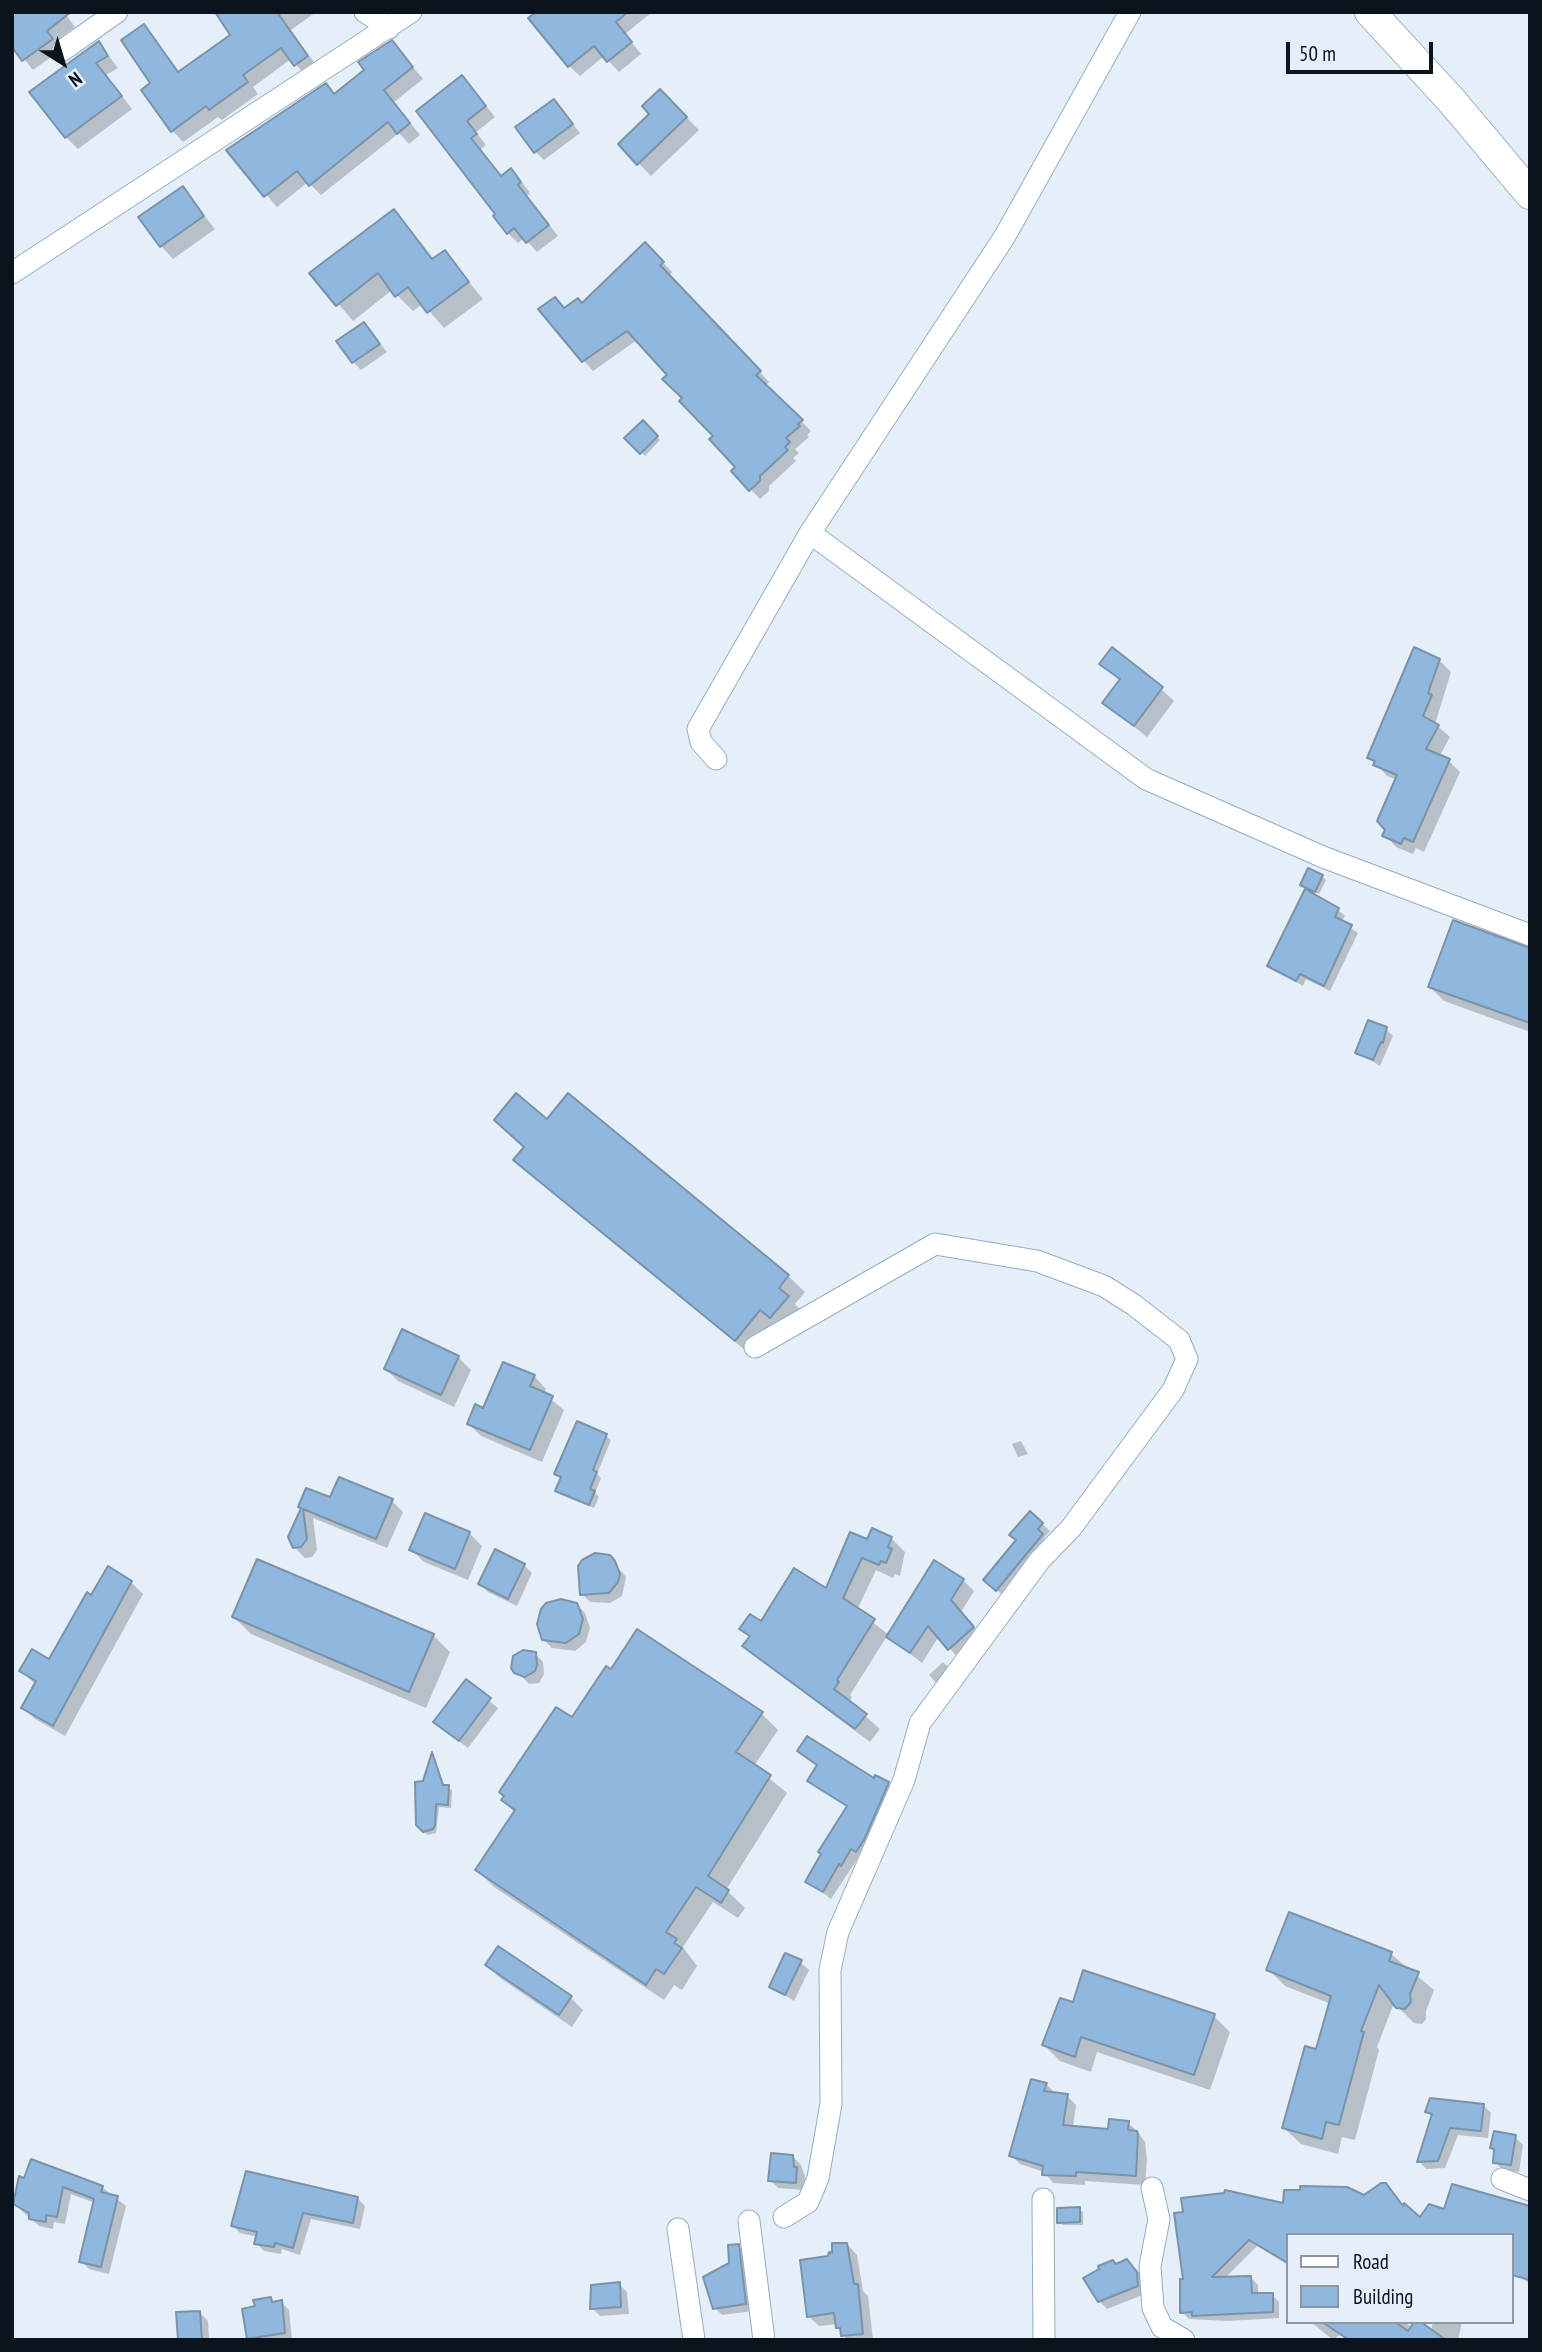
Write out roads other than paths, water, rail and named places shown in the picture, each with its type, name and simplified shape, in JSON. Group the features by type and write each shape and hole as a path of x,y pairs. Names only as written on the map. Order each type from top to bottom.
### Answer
{"street":[{"path":"63,50 117,12"},
{"path":"365,12 389,28"},
{"path":"12,273 411,12"},
{"path":"716,759 701,742 698,729 810,533 1005,236 1130,12"},
{"path":"1370,12 1451,100 1530,194"},
{"path":"810,533 1146,779 1323,857 1530,934"},
{"path":"755,1347 935,1244 1037,1261 1104,1286 1134,1305 1178,1340 1187,1359 1165,1400 1071,1528 1040,1560 920,1723 904,1780 838,1932 830,1970 831,2104 818,2178 807,2202 785,2217"},
{"path":"1502,2179 1530,2190"},
{"path":"1152,2188 1159,2219 1150,2266 1153,2308 1161,2327 1184,2340"},
{"path":"1043,2199 1044,2340"},
{"path":"749,2221 764,2340"},
{"path":"678,2229 694,2340"}]}
